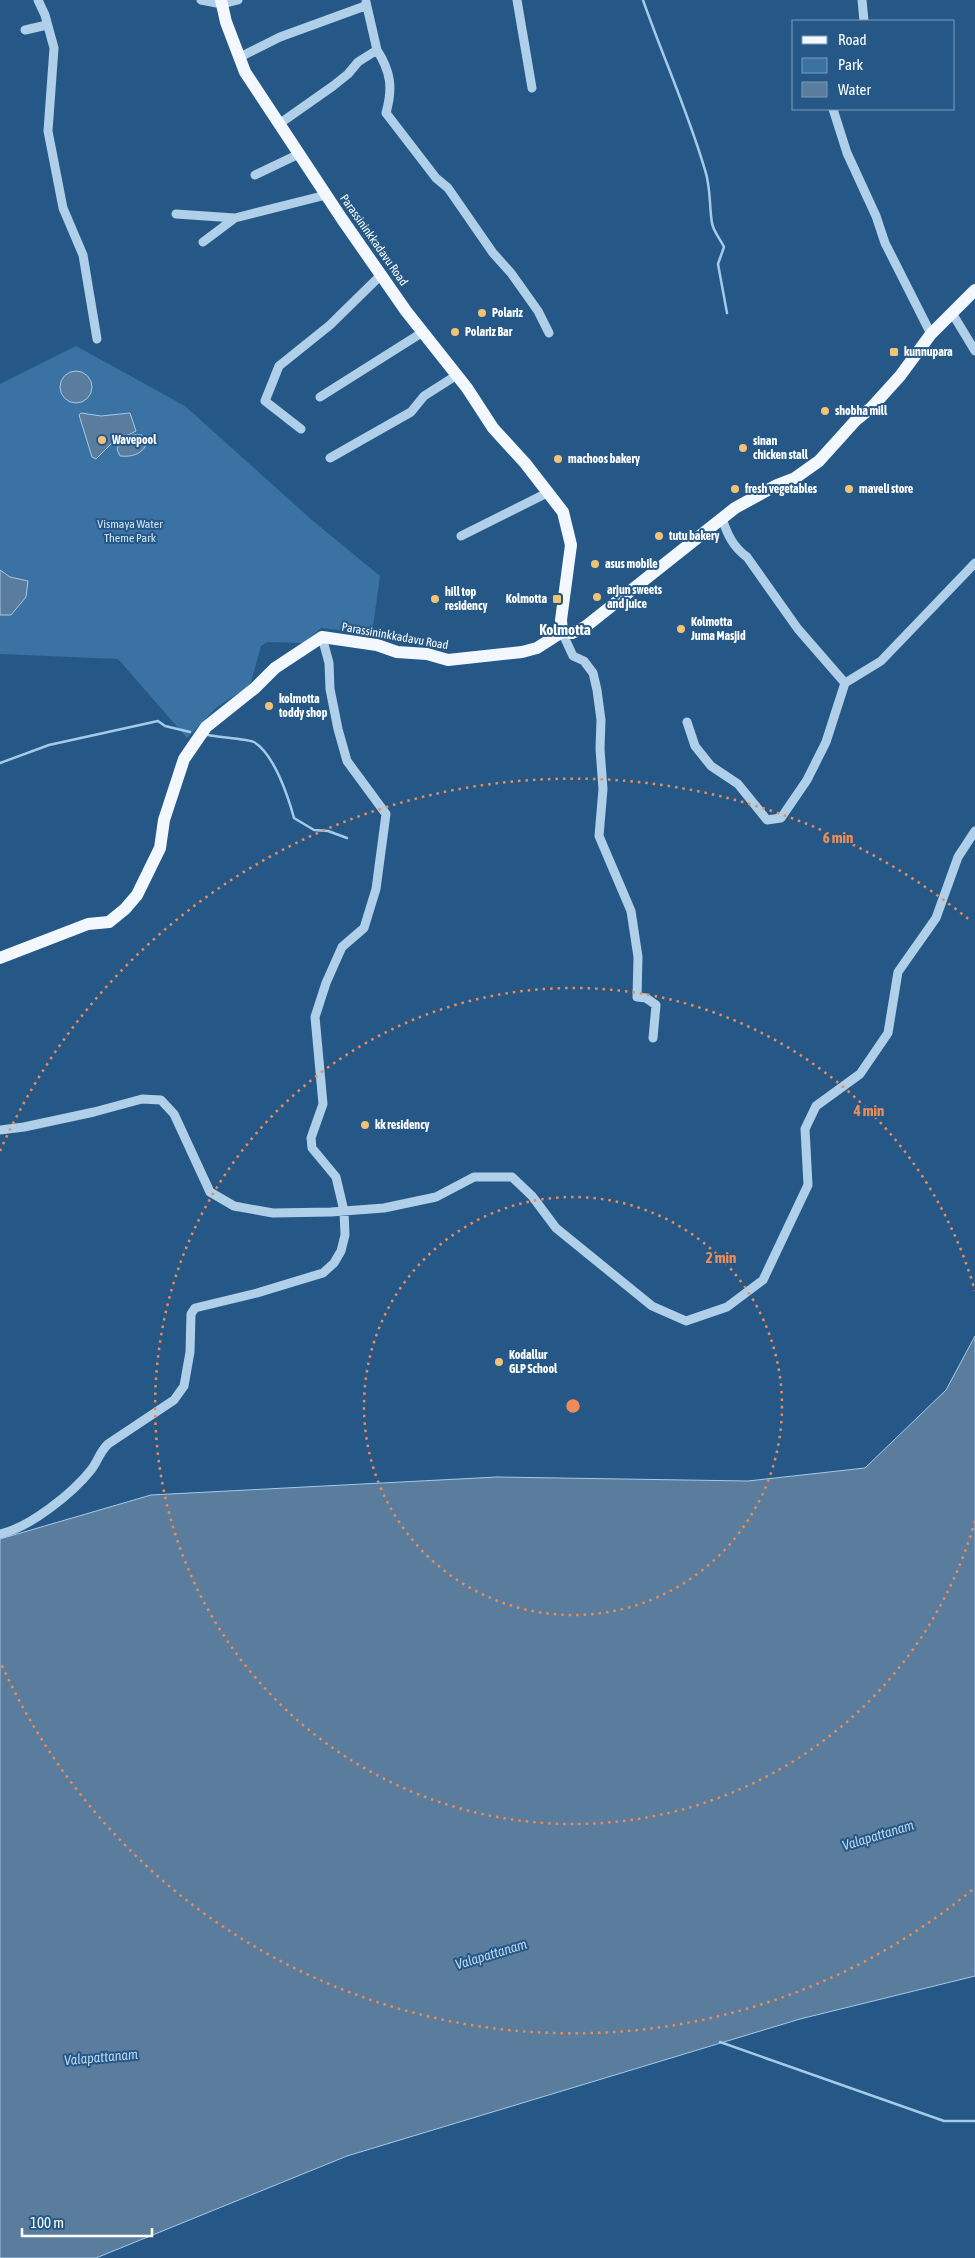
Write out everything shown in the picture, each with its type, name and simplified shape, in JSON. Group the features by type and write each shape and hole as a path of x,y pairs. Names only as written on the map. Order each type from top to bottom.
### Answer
{"main road":[{"name":"Parassininkkadavu Road","path":"0,958 88,924 109,922 125,909 136,895 160,848 164,820 184,759 206,727 255,688 275,668 322,637 377,645 397,652 427,654 448,660 522,652 537,648 562,632 561,620 571,545 563,512 549,492 493,428 457,375 422,332 299,154 245,72 226,22 221,2"},
{"path":"562,632 572,633 605,612 735,508 777,485 795,478 819,461 900,376 931,334 975,290"}],"street":[{"path":"38,0 54,48 48,131 64,208 83,255 97,339"},
{"path":"201,0 221,2 238,0"},
{"path":"517,0 532,88"},
{"path":"862,0 864,20"},
{"path":"240,56 280,37 366,3 377,50 390,78 390,97 386,113 436,178 448,188 493,254 511,273 538,311 549,333"},
{"path":"24,30 47,25"},
{"path":"279,124 333,86 348,74 358,62 377,50"},
{"path":"833,110 847,153 876,216 885,243 931,334"},
{"path":"255,175 299,154"},
{"path":"176,214 235,218 326,194"},
{"path":"203,242 235,218"},
{"path":"301,428 265,401 279,366 330,326 381,275"},
{"path":"952,313 975,351"},
{"path":"320,397 422,332"},
{"path":"330,458 411,412 424,396 457,375"},
{"path":"461,536 549,492"},
{"path":"722,518 726,531 736,549 748,557 798,629 845,683"},
{"path":"686,722 695,746 711,766 738,784 767,820 780,818 807,780 826,742 845,683 881,661 975,563"},
{"path":"562,632 573,656 584,661 593,673 597,690 601,720 600,749 603,789 599,836 631,912 638,957 636,997 646,998 656,1005 653,1038"},
{"path":"0,1534 21,1526 44,1512 83,1480 93,1467 99,1453 108,1444 174,1400 184,1386 190,1352 191,1314 195,1308 300,1281 323,1273 334,1263 341,1251 346,1235 344,1211 336,1177 312,1148 311,1138 323,1104 315,1017 326,983 342,947 364,928 376,889 386,814 347,761 338,729 330,689 329,663 322,637"},
{"path":"0,1130 86,1114 142,1099 162,1100 174,1114 210,1192 234,1206 273,1213 384,1208 436,1197 474,1177 512,1177 532,1196 556,1228 652,1306 686,1321 726,1307 763,1280 808,1185 805,1129 816,1106 860,1074 888,1033 898,972 936,918 958,857 975,831"}],"green space":[{"name":"Vismaya Water Theme Park","path":"76,346 185,406 313,521 380,576 372,634 321,628 304,643 268,642 261,646 251,682 246,688 216,708 187,738 118,659 0,654 0,384"}],"water":[{"path":"76,371 88,375 92,387 88,399 76,403 64,399 60,387 64,375"},
{"name":"Wavepool","path":"81,413 101,416 130,413 136,431 112,443 96,459 92,457 79,415"},
{"path":"133,435 142,435 146,445 135,455 120,456 117,449 120,443"},
{"path":"0,570 10,577 28,581 26,597 11,615 0,615"},
{"name":"Valapattanam","path":"975,1336 975,1976 800,2019 347,2156 96,2258 0,2258 0,1539 151,1495 497,1477 748,1481 865,1468 946,1390"}],"waterway":[{"path":"643,0 691,127 707,177 713,226 724,247 718,264 727,313"},
{"path":"0,763 49,745 158,721 165,726 190,732"},
{"path":"208,735 254,742 268,756 274,766 284,787 294,818 314,830 328,831 347,838"},
{"path":"720,2042 944,2121 975,2121"}],"place":[{"name":"Polariz","path":"482,313"},
{"name":"Polariz Bar","path":"455,332"},
{"name":"kunnupara","path":"894,352"},
{"name":"shobha mill","path":"825,411"},
{"name":"Wavepool","path":"102,440"},
{"name":"sinan chicken stall","path":"743,448"},
{"name":"machoos bakery","path":"558,459"},
{"name":"fresh vegetables","path":"735,489"},
{"name":"maveli store","path":"849,489"},
{"name":"tutu bakery","path":"659,536"},
{"name":"asus mobile","path":"595,564"},
{"name":"arjun sweets and juice","path":"597,597"},
{"name":"hill top residency","path":"435,599"},
{"name":"Kolmotta","path":"557,599"},
{"name":"Kolmotta Juma Masjid","path":"681,629"},
{"name":"kolmotta toddy shop","path":"269,706"},
{"name":"kk residency","path":"365,1125"},
{"name":"Kodallur GLP School","path":"499,1362"}],"district":[{"name":"Kolmotta","path":"565,629"}]}
